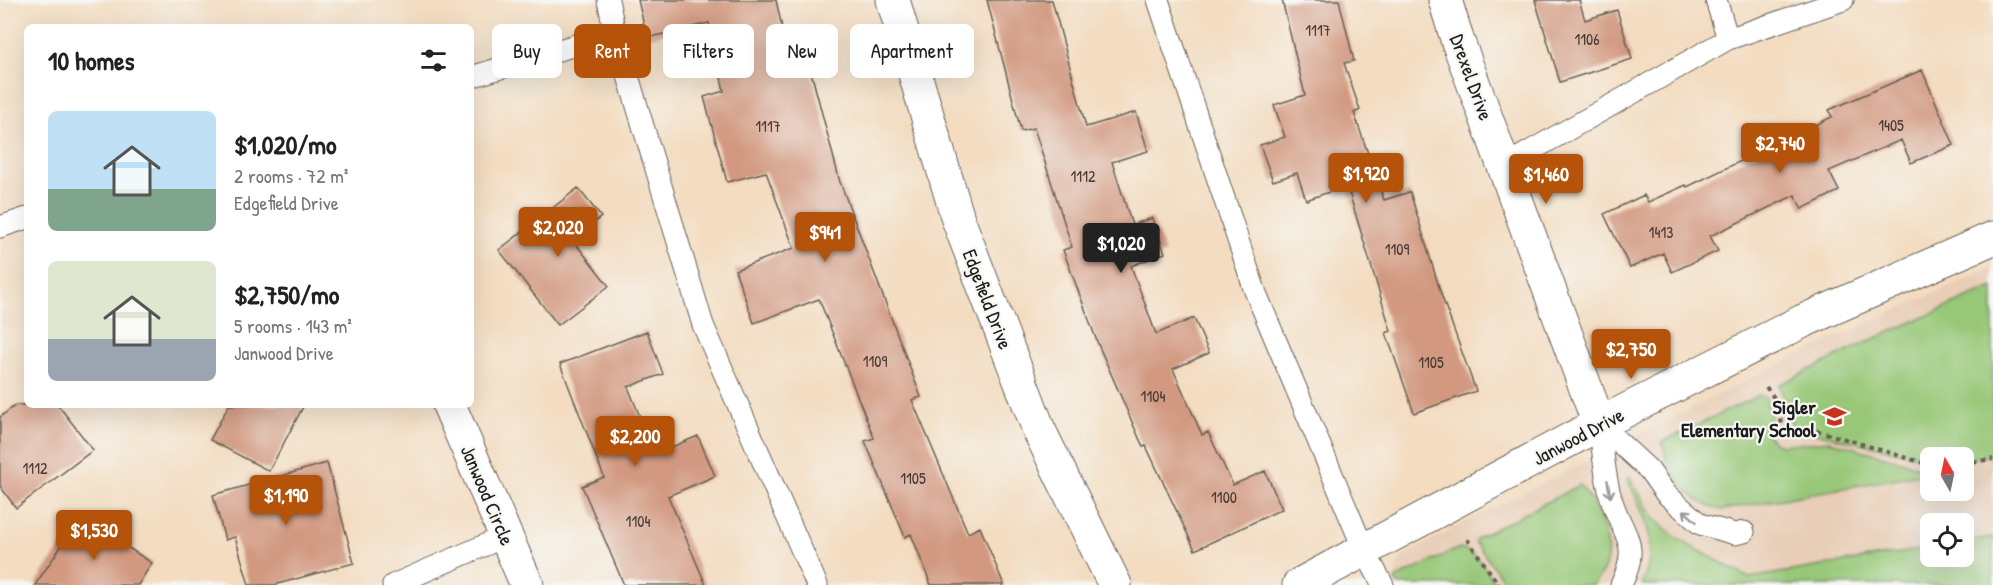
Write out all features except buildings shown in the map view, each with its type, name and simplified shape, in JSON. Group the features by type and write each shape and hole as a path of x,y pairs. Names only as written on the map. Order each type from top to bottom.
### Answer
{"street":[{"name":"Edgefield Drive","path":"893,0 958,219 1039,429 1115,585"},
{"name":"Drexel Drive","path":"1446,0 1457,39 1599,424"},
{"name":"Janwood Drive","path":"1299,585 1599,424 1803,321 1993,238"},
{"name":"Janwood Circle","path":"450,408 527,585"}],"lane":[{"path":"608,0 613,24"},
{"path":"1158,0 1255,291 1364,550 1383,585"},
{"path":"1716,0 1728,39"},
{"path":"1504,166 1728,39 1842,0"},
{"path":"474,76 574,46"},
{"path":"629,78 703,325 817,585"},
{"path":"0,227 24,219"},
{"path":"1599,424 1649,470 1666,494 1700,524 1735,534 1744,532"},
{"path":"1599,424 1611,498 1627,531 1631,564 1621,585"},
{"path":"393,585 506,536"}],"path":[{"path":"1766,387 1775,399 1784,431 1819,431 1920,462"},
{"path":"1974,462 1993,459"},
{"path":"1467,539 1499,585"}],"shaded area":[{"name":"Sigler Elementary School","path":"1993,266 1993,585 1397,585 1394,578 1400,558 1450,530 1781,363"}],"green space":[{"path":"1993,287 1993,455 1974,458 1974,447 1920,447 1920,457 1793,428 1779,385 1869,341"},
{"path":"1759,395 1766,398 1771,415 1764,431 1775,443 1782,445 1830,441 1908,463 1920,468 1920,474 1722,510 1700,501 1682,485 1669,465 1662,442"},
{"path":"1630,477 1653,517 1676,538 1749,578 1920,550 1920,567 1974,567 1974,540 1993,537 1993,585 1642,585 1650,556 1650,543 1645,518 1627,479"},
{"path":"1580,485 1596,508 1606,535 1608,548 1601,574 1592,585 1507,585 1475,542 1477,538"},
{"path":"1459,548 1465,549 1476,557 1496,585 1398,585 1395,579"}],"place":[{"name":"Sigler Elementary School","path":"1834,417"}]}
